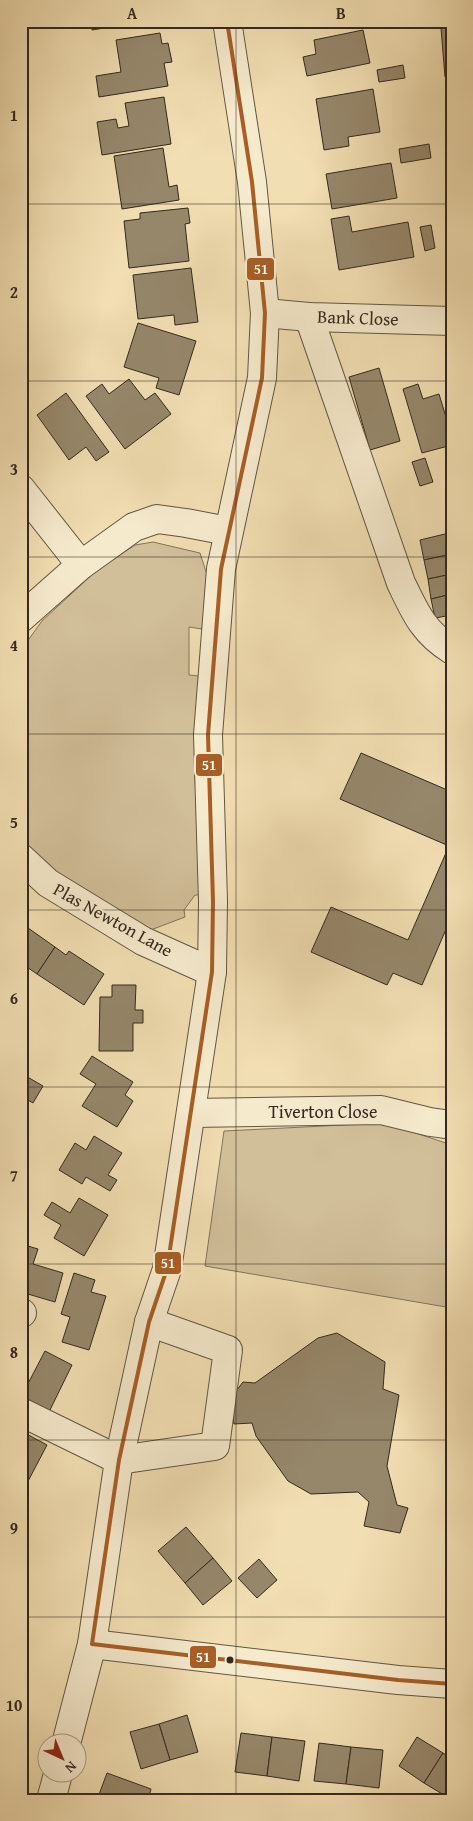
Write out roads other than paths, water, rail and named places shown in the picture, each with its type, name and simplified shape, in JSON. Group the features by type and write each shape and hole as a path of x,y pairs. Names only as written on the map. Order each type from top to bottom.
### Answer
{"street":[{"path":"69,1734 92,1644 119,1460 149,1322 167,1269 212,972 213,901 208,735 221,569 262,378 265,313 252,182 227,21"},
{"name":"Bank Close","path":"265,313 309,317 452,321"},
{"path":"309,317 401,583 420,622 440,643 452,650"},
{"path":"21,489 81,564"},
{"path":"21,618 81,564 134,527 157,519 228,531"},
{"name":"Plas Newton Lane","path":"21,858 48,883 143,942 212,972"},
{"name":"Tiverton Close","path":"192,1113 381,1110 430,1122 452,1125"},
{"path":"21,1412 119,1460 215,1446 228,1350 149,1322"},
{"path":"92,1644 398,1680 452,1684"},
{"path":"51,1800 55,1784"}]}
